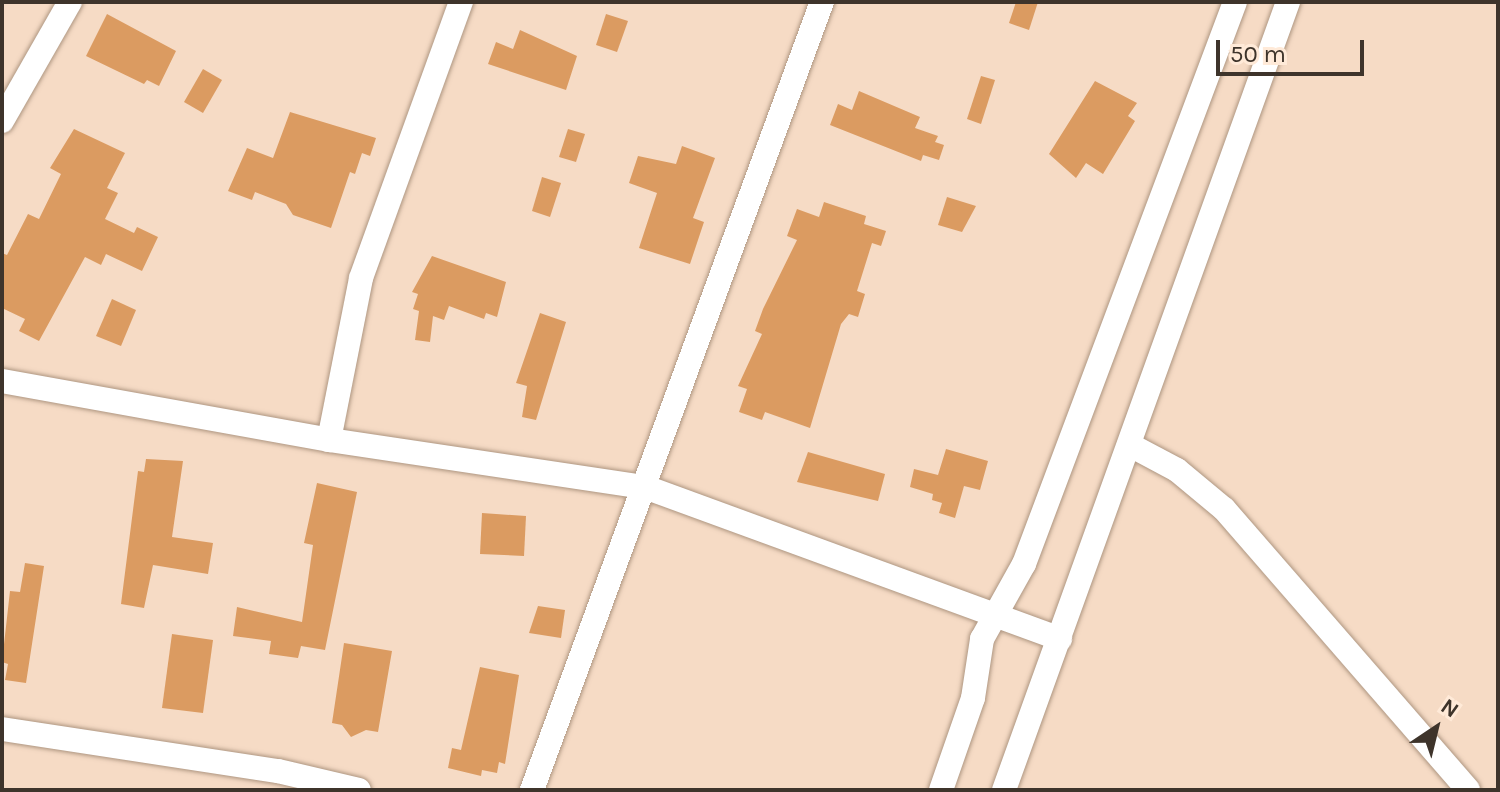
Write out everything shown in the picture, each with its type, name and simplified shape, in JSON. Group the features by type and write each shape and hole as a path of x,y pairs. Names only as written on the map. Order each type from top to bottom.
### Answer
{"street":[{"path":"2,121 70,2"},
{"path":"329,440 361,278 461,2"},
{"path":"532,790 822,2"},
{"path":"941,790 973,698 978,653 995,614 1024,564 1235,2"},
{"path":"1004,790 1288,2"},
{"path":"2,381 329,440 645,487 1060,639"},
{"path":"1130,445 1177,470 1224,509 1468,790"},
{"path":"2,729 278,771 359,790"}],"building":[{"path":"1016,2 1038,2 1029,30 1009,23"},
{"path":"107,14 176,51 159,86 147,80 144,84 86,56"},
{"path":"606,14 628,21 617,52 596,45"},
{"path":"520,30 577,56 566,90 488,64 496,42 513,49"},
{"path":"203,69 222,80 203,113 184,102"},
{"path":"981,76 995,80 981,124 967,119"},
{"path":"1095,81 1137,103 1128,116 1135,121 1103,174 1086,163 1076,178 1049,154"},
{"path":"859,91 920,117 915,128 938,136 935,142 944,145 939,160 923,155 921,161 830,125 838,104 852,110"},
{"path":"290,112 376,138 370,156 362,153 355,174 350,172 331,228 293,215 286,204 255,192 252,200 228,191 247,148 273,158"},
{"path":"74,129 125,153 107,188 118,193 105,219 134,233 137,227 158,237 142,271 106,254 101,265 85,257 39,341 19,331 25,319 2,308 2,253 7,255 28,214 39,219 61,174 50,168"},
{"path":"568,129 585,134 576,162 559,157"},
{"path":"682,146 715,158 693,218 704,222 690,264 639,248 657,193 629,183 638,156 676,164"},
{"path":"542,177 561,183 550,217 532,211"},
{"path":"947,197 976,206 962,232 938,225"},
{"path":"824,202 866,216 864,224 886,231 881,246 872,243 857,291 865,294 858,317 849,314 841,324 810,428 765,412 762,420 739,412 747,389 738,386 762,334 755,331 763,309 797,240 787,236 797,209 819,217"},
{"path":"432,256 506,282 497,317 486,313 484,319 449,306 444,320 433,316 430,342 415,340 419,311 413,309 418,294 412,292"},
{"path":"112,299 136,310 121,346 96,336"},
{"path":"540,313 566,322 536,420 522,417 527,386 516,383"},
{"path":"946,449 988,461 980,490 964,486 955,518 939,513 942,503 932,500 933,494 910,487 914,469 938,475"},
{"path":"808,452 885,474 878,501 797,482"},
{"path":"146,459 183,461 172,537 213,543 208,574 153,565 144,608 121,604 138,471 144,472"},
{"path":"317,483 357,492 325,650 301,646 298,658 269,654 271,641 233,636 237,607 302,622 313,545 304,543"},
{"path":"482,513 526,516 524,556 480,554"},
{"path":"25,563 44,566 26,683 5,680 8,664 2,662 10,591 20,592"},
{"path":"538,606 565,610 561,638 529,633"},
{"path":"172,634 213,640 203,713 162,708"},
{"path":"344,643 392,651 378,732 366,730 351,737 342,725 332,723"},
{"path":"480,667 519,675 505,764 499,762 497,773 482,770 481,776 448,768 452,748 461,750"}]}
